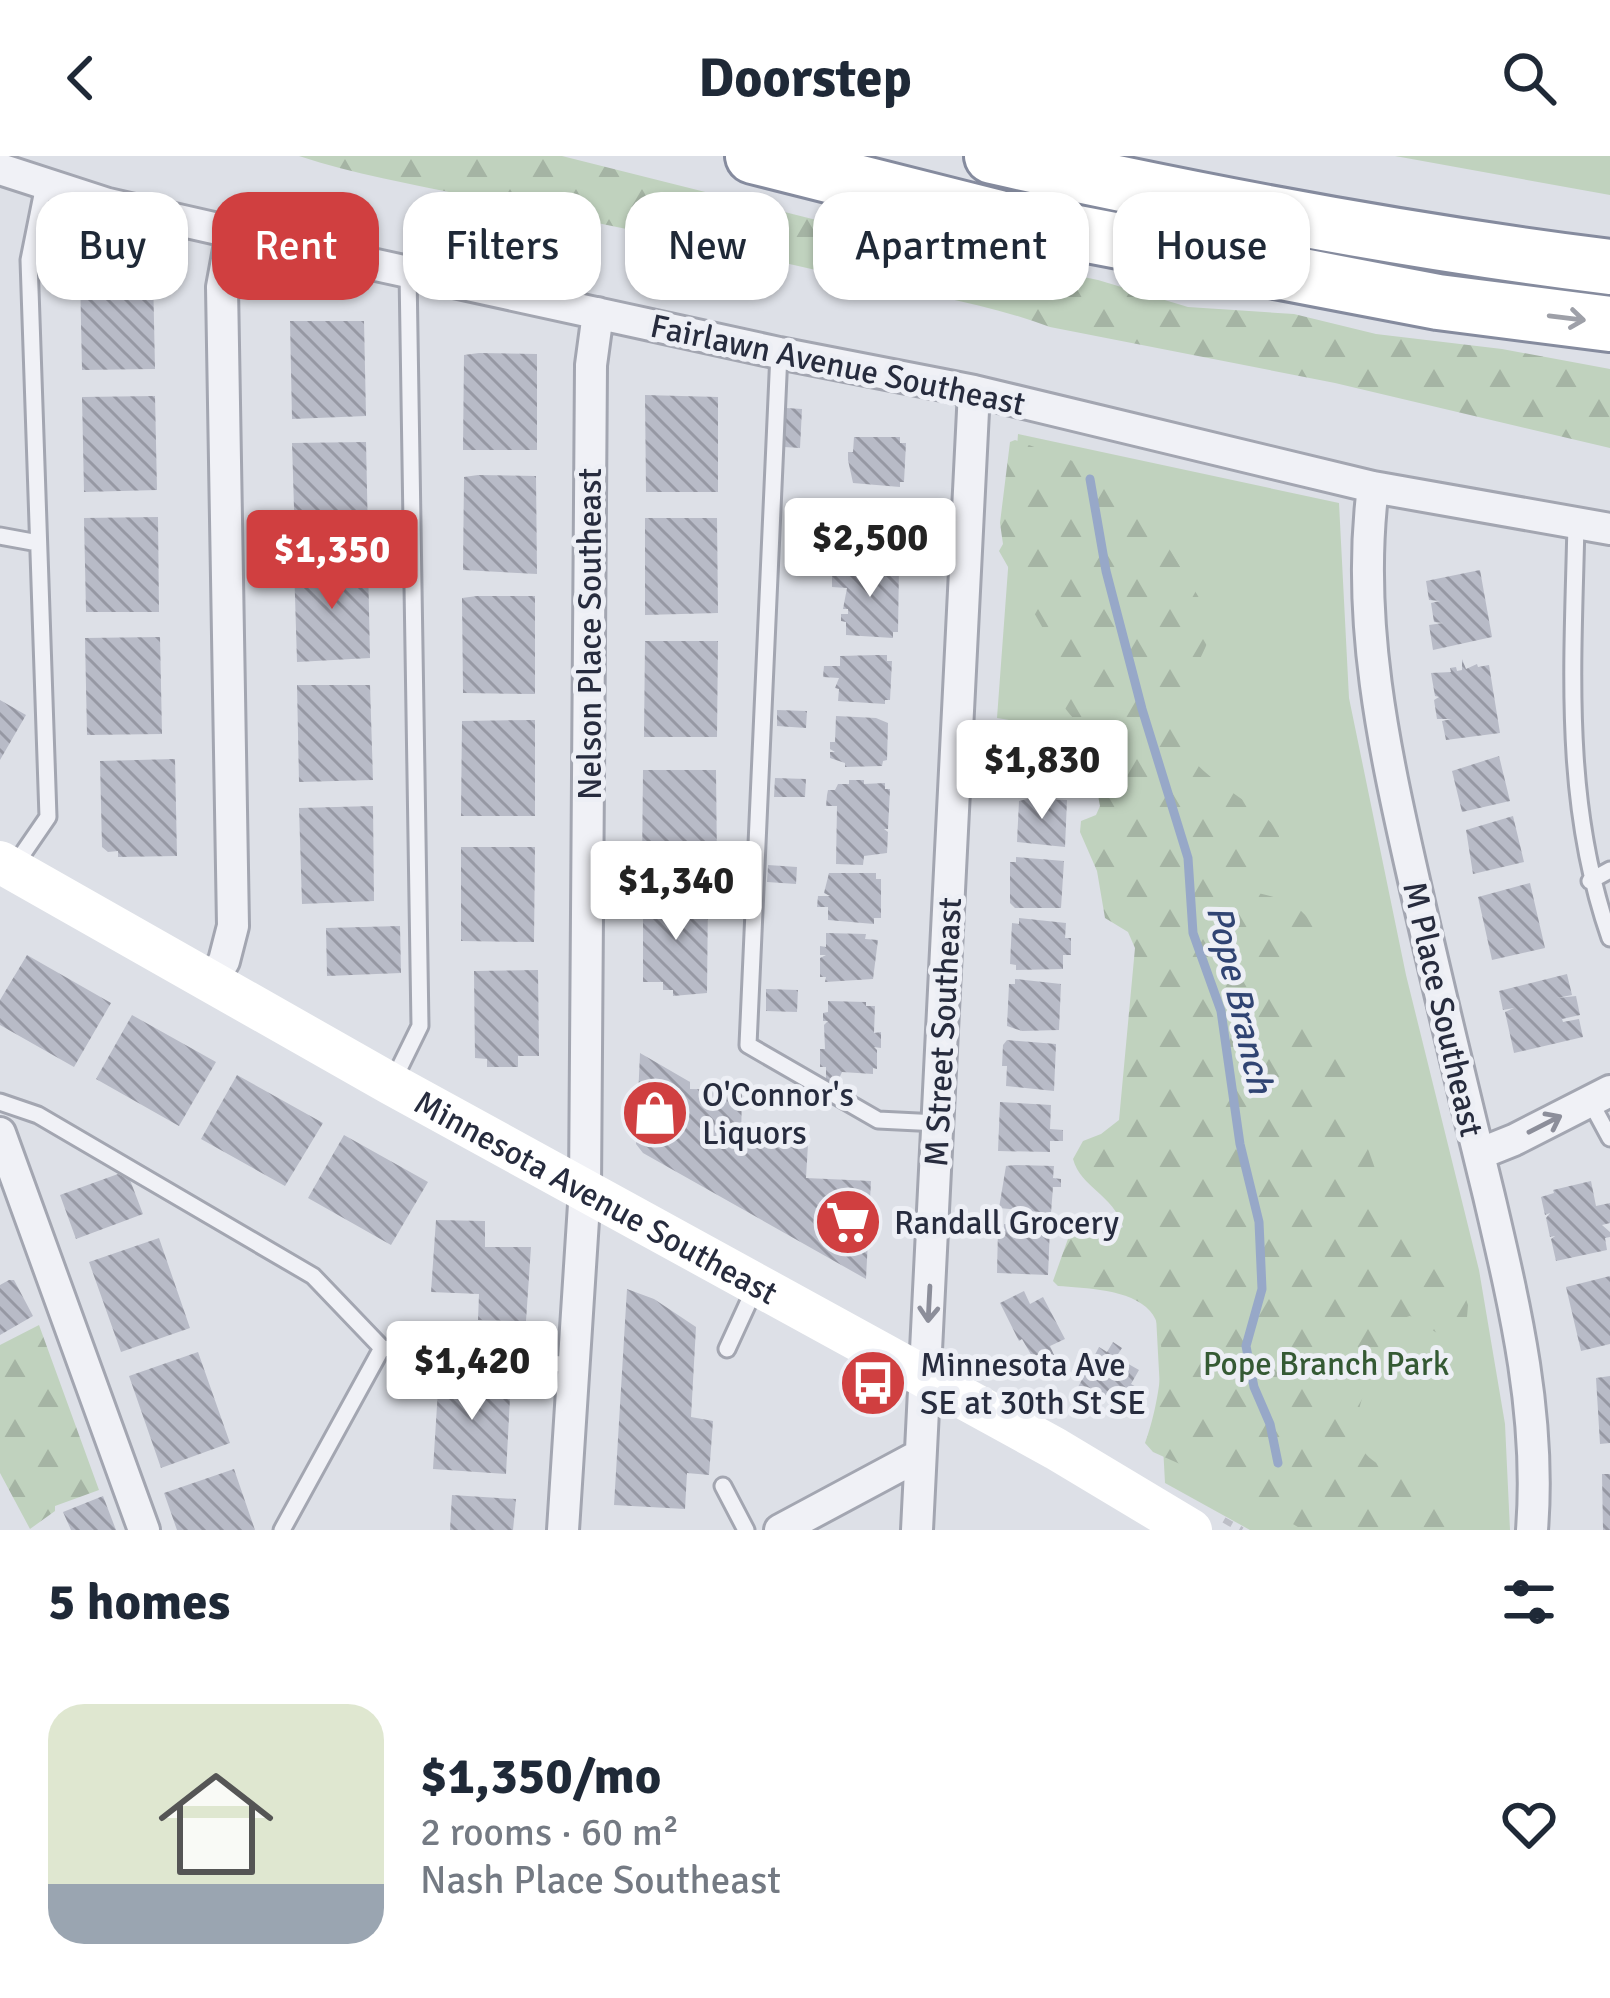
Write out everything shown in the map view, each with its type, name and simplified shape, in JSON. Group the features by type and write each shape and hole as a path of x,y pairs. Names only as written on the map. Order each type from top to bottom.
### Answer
{"highway":[{"path":"753,156 999,218 1438,302 1610,324"},
{"path":"992,156 1192,201 1471,249 1610,266"}],"main road":[{"name":"Minnesota Avenue Southeast","path":"6,866 391,1084 1056,1449 1192,1530"}],"street":[{"name":"Fairlawn Avenue Southeast","path":"0,169 212,228"},
{"path":"211,982 224,961 232,926 222,300"},
{"name":"Fairlawn Avenue Southeast","path":"538,300 974,391 1373,487 1610,529"},
{"name":"Nelson Place Southeast","path":"563,1530 585,1189 591,344 598,313"},
{"name":"M Street Southeast","path":"917,1530 974,391"},
{"name":"M Place Southeast","path":"1373,487 1368,600 1382,738 1530,1394 1532,1530"},
{"path":"1479,1154 1600,1096"},
{"path":"0,1133 9,1191 144,1530"},
{"path":"780,1530 920,1455"}],"lane":[{"path":"6,866 48,817 29,260 44,184"},
{"path":"391,1084 420,1026 408,300"},
{"path":"779,353 748,1045 878,1120 938,1123"},
{"path":"1576,523 1571,752 1590,881 1610,938"},
{"path":"0,536 38,543"},
{"path":"1590,881 1610,870"},
{"path":"1600,1096 1610,1138"},
{"path":"0,1102 38,1115 313,1276 382,1348 572,1365"},
{"path":"727,1348 756,1285"},
{"path":"282,1530 382,1348"},
{"path":"722,1486 746,1530"}],"green space":[{"path":"299,156 562,156 705,192 625,192 625,228 601,223 601,192 450,192"},
{"path":"1395,156 1610,156 1610,195"},
{"path":"789,213 813,219 813,270 789,264"},
{"path":"1089,278 1113,284 1113,300 1165,300 1188,307 1294,314 1376,334 1502,349 1610,369 1610,448 1335,383 1050,327 953,300 1089,300"},
{"name":"Pope Branch Park","path":"1018,434 1339,503 1349,698 1406,975 1479,1270 1505,1424 1510,1530 1250,1530 1165,1483 1125,740 997,718"},
{"path":"1010,442 1100,471 1125,486 1148,514 1212,619 1208,641 1182,696 1178,729 1197,764 1279,832 1279,842 1253,862 1249,879 1258,893 1289,903 1304,914 1321,942 1316,958 1291,971 1260,969 1258,979 1271,997 1298,1007 1301,1022 1340,1053 1392,1216 1461,1286 1468,1305 1466,1329 1456,1337 1437,1333 1410,1316 1400,1319 1360,1404 1358,1438 1369,1457 1413,1483 1461,1530 1303,1530 1227,1485 1153,1452 1145,1443 1154,1414 1161,1356 1157,1323 1150,1311 1119,1294 1058,1286 1053,1281 1069,1236 1107,1236 1123,1227 1073,1159 1083,1141 1119,1120 1135,948 1128,932 1105,918 1097,871 1080,832 1081,821 1096,815 1100,806 1097,790 1078,780 1079,724 1052,688 1046,671 1045,632 999,551"},
{"path":"39,1325 99,1490 55,1506 55,1511 30,1529 0,1473 0,1345"}],"building":[{"path":"81,300 154,300 155,369 82,370"},
{"path":"290,321 364,321 366,416 292,419"},
{"path":"537,354 537,450 463,450 464,355"},
{"path":"645,395 718,397 718,492 646,492"},
{"path":"155,396 157,490 84,492 82,397"},
{"path":"786,408 802,409 800,448 784,447"},
{"path":"854,437 900,437 900,443 906,443 900,487 853,483 848,452 853,452"},
{"path":"366,442 368,536 295,540 292,443"},
{"path":"536,476 537,574 463,570 464,477"},
{"path":"848,498 894,498 899,503 898,542 892,548 847,547 847,539 835,538 835,521 847,521"},
{"path":"158,517 159,612 86,612 84,518"},
{"path":"645,518 717,518 718,613 645,615"},
{"path":"368,563 370,658 297,662 294,564"},
{"path":"848,565 899,566 898,632 893,632 893,638 846,635 841,614 848,614 843,609 847,588 832,587 832,575 848,575"},
{"path":"1480,570 1492,637 1433,650 1429,625 1443,623 1434,622 1431,603 1440,601 1429,600 1426,581"},
{"path":"535,596 535,694 463,693 462,598"},
{"path":"160,637 162,734 87,735 85,638"},
{"path":"645,641 718,641 717,737 644,737"},
{"path":"887,655 887,661 892,661 890,700 885,704 838,701 839,678 823,677 824,666 840,666 840,656"},
{"path":"1462,659 1466,669 1489,665 1500,733 1446,740 1442,721 1452,719 1437,719 1434,700 1439,697 1431,673 1462,670"},
{"path":"297,685 370,685 373,780 299,782"},
{"path":"0,700 26,715 0,760"},
{"path":"777,710 807,711 806,728 777,726"},
{"path":"836,716 888,723 887,760 882,766 845,767 830,758 830,752 835,752 830,742 835,742"},
{"path":"535,720 535,816 461,816 462,721"},
{"path":"1033,729 1053,730 1058,739 1069,739 1068,786 1020,781 1026,752 1041,751 1026,750"},
{"path":"1499,756 1510,801 1462,812 1452,771"},
{"path":"175,759 177,856 118,857 118,851 108,852 102,847 100,761"},
{"path":"643,770 716,770 717,865 642,866"},
{"path":"775,778 806,779 805,797 774,797"},
{"path":"849,780 885,783 885,789 890,789 888,829 884,829 887,853 864,856 863,865 836,864 837,806 826,806 828,790 849,784"},
{"path":"1067,800 1065,847 1017,842 1019,801"},
{"path":"373,806 374,901 302,904 299,808"},
{"path":"1513,816 1524,862 1473,874 1466,830"},
{"path":"461,847 535,847 534,942 461,941"},
{"path":"1016,857 1064,861 1061,908 1015,908 1010,903 1010,862 1016,862"},
{"path":"768,865 797,867 796,884 767,882"},
{"path":"829,873 876,873 876,879 881,879 881,918 874,918 874,924 828,920 828,907 817,907 818,896 830,896 824,893"},
{"path":"1530,883 1545,948 1492,960 1478,897"},
{"path":"643,896 708,896 707,993 673,996 673,990 663,990 663,982 643,982"},
{"path":"1019,918 1066,923 1071,955 1063,955 1063,969 1016,970 1010,964 1012,923 1019,924"},
{"path":"400,926 401,973 327,976 326,928"},
{"path":"826,933 866,934 865,939 878,940 873,979 825,982 826,977 820,977 820,958 826,955 820,955 820,946 826,947"},
{"path":"27,955 111,1003 74,1067 0,1025 0,1000"},
{"path":"538,970 539,1056 518,1056 518,1067 487,1067 487,1059 475,1058 474,971"},
{"path":"1567,974 1572,995 1557,998 1576,996 1580,1015 1562,1019 1579,1019 1583,1037 1514,1053 1505,1012 1514,1008 1503,1010 1499,991"},
{"path":"1015,979 1061,984 1059,1030 1022,1031 1007,1026 1009,984 1015,984"},
{"path":"766,989 798,990 797,1012 766,1011"},
{"path":"828,1001 875,1006 874,1033 881,1032 881,1048 874,1047 877,1069 873,1068 873,1074 842,1072 838,1081 826,1081 820,1049 825,1049 828,1021 823,1021 823,1013 828,1012"},
{"path":"132,1015 216,1062 179,1126 96,1079"},
{"path":"1007,1040 1056,1044 1054,1091 1006,1086 1007,1066 1002,1066"},
{"path":"640,1053 690,1082 690,1089 742,1090 741,1142 808,1144 806,1178 871,1181 866,1279 643,1153 636,1144"},
{"path":"237,1075 323,1123 285,1186 201,1139"},
{"path":"1000,1102 1051,1105 1050,1129 1063,1130 1063,1141 1050,1141 1050,1152 998,1151"},
{"path":"344,1135 428,1182 391,1245 308,1198"},
{"path":"1006,1166 1054,1166 1053,1178 1061,1179 1061,1187 1053,1187 1051,1213 999,1208"},
{"path":"118,1174 130,1180 143,1214 76,1239 60,1195"},
{"path":"1591,1181 1596,1206 1610,1203 1610,1223 1602,1225 1610,1232 1605,1238 1607,1250 1556,1261 1551,1239 1555,1236 1550,1237 1546,1218 1550,1213 1545,1215 1541,1197"},
{"path":"436,1220 485,1221 485,1247 531,1247 526,1321 478,1320 479,1294 431,1292"},
{"path":"1004,1224 1050,1227 1048,1275 997,1273 998,1229 1004,1229"},
{"path":"159,1238 190,1328 121,1352 89,1262"},
{"path":"1610,1276 1610,1344 1581,1351 1566,1287"},
{"path":"14,1280 33,1316 0,1335 0,1285"},
{"path":"627,1289 654,1299 696,1327 691,1417 713,1421 709,1475 687,1473 685,1509 614,1505"},
{"path":"1024,1291 1030,1304 1043,1297 1065,1339 1050,1346 1054,1355 1036,1363 1000,1303"},
{"path":"455,1329 477,1331 475,1351 454,1349"},
{"path":"1113,1342 1122,1348 1116,1357 1139,1370 1131,1384 1140,1389 1130,1406 1106,1395 1096,1400 1077,1389 1099,1347 1107,1352"},
{"path":"198,1352 230,1443 161,1468 129,1376"},
{"path":"439,1374 511,1378 506,1474 433,1469"},
{"path":"1610,1376 1610,1443 1600,1444 1596,1378"},
{"path":"234,1469 255,1530 177,1530 164,1493"},
{"path":"1602,1474 1610,1474 1610,1530 1603,1530"},
{"path":"452,1495 516,1499 513,1530 450,1530"},
{"path":"103,1496 116,1530 71,1530 63,1512"}],"waterway":[{"name":"Pope Branch","path":"1090,479 1106,571 1188,858 1193,933 1221,1011 1240,1144 1259,1222 1262,1289 1246,1346 1278,1463"}],"place":[{"name":"O'Connor's Liquors","path":"655,1113"},
{"name":"Randall Grocery","path":"848,1222"},
{"name":"Minnesota Ave SE at 30th St SE","path":"873,1383"}]}
